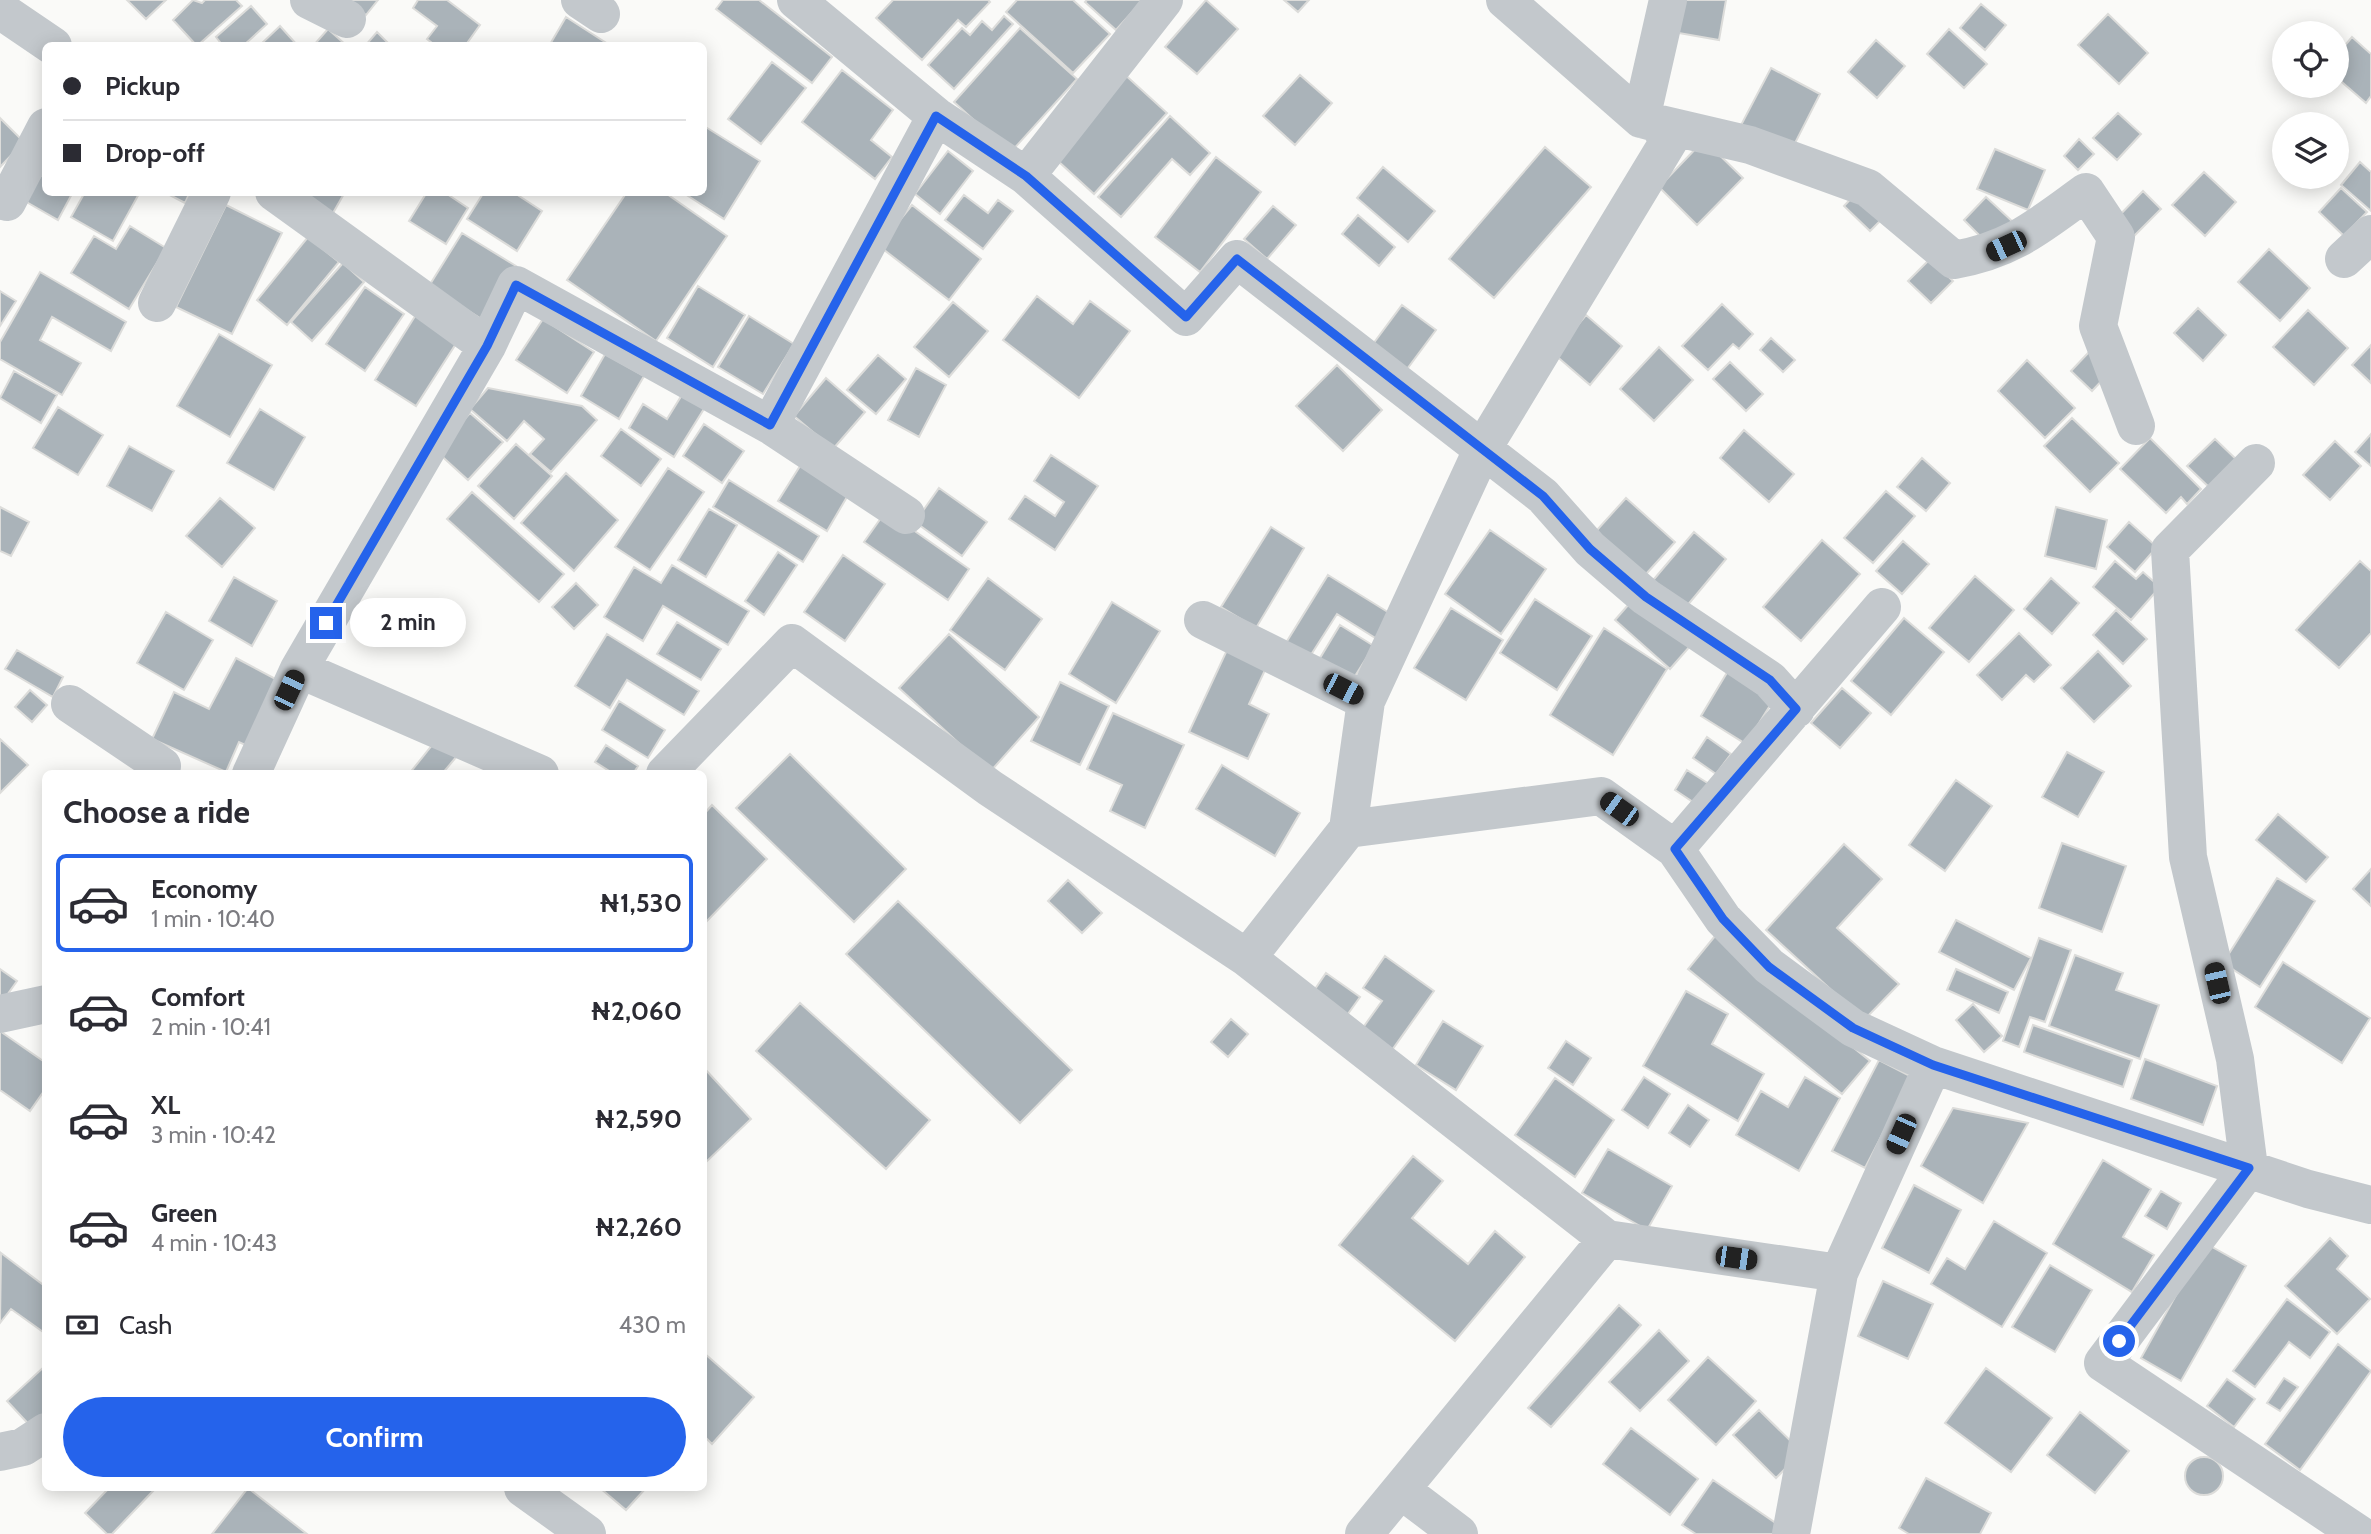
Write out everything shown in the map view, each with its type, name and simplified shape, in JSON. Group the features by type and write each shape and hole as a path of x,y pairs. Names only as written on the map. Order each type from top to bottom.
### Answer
{"street":[{"path":"309,0 347,19"},
{"path":"796,0 936,116 1026,176 1186,317 1237,259 1543,496 1590,549 1646,597 1770,680 1796,709"},
{"path":"1026,176 1164,0"},
{"path":"1247,958 1348,829 1366,701 1483,449 1670,139 1505,0"},
{"path":"1648,121 1668,0"},
{"path":"0,10 47,42"},
{"path":"770,425 936,116"},
{"path":"1648,121 1750,145 1868,188 1954,260 1988,254 2025,237 2086,192 2116,237 2098,326 2136,426"},
{"path":"0,196 7,202 42,135"},
{"path":"157,303 210,196"},
{"path":"280,196 487,346"},
{"path":"253,770 299,669 487,346 516,285 770,425 906,515"},
{"path":"2256,463 2170,550 2188,857 2235,1059 2249,1168 2103,1363 2359,1534"},
{"path":"1675,849 1882,607"},
{"path":"1203,620 1366,701"},
{"path":"669,770 792,643 990,788 1247,958 1607,1239 1839,1273"},
{"path":"299,669 531,770"},
{"path":"70,704 168,770"},
{"path":"1348,829 1601,796 1675,849 1723,919 1769,967 1853,1028 1933,1065 2308,1189 2371,1205"},
{"path":"0,1014 42,1005"},
{"path":"1791,1534 1839,1273 1933,1065"},
{"path":"1364,1534 1607,1239"},
{"path":"0,1452 23,1447 42,1435"},
{"path":"1401,1490 1459,1534"},
{"path":"527,1491 587,1534"}],"building":[{"path":"127,0 166,0 146,19"},
{"path":"193,0 202,3 205,0 236,0 242,6 202,42 193,42 173,20"},
{"path":"345,0 378,0 366,15"},
{"path":"418,0 447,0 480,25 468,42 431,42 427,39 437,26 413,8"},
{"path":"723,0 759,0 832,57 812,83 716,9"},
{"path":"893,0 990,2 966,27 958,20 922,60 876,18"},
{"path":"1017,0 1073,0 1110,34 1073,73 1006,12"},
{"path":"1143,0 1116,30 1085,2"},
{"path":"1206,0 1238,29 1197,74 1165,47"},
{"path":"1284,0 1309,0 1298,12"},
{"path":"1679,0 1726,0 1719,40 1673,32"},
{"path":"1981,4 2006,25 1985,50 1960,28"},
{"path":"251,6 267,24 247,42 220,42 216,37"},
{"path":"2108,14 2148,53 2119,84 2078,45"},
{"path":"1004,16 1013,24 954,89 928,65 962,28 970,35 982,21 992,30"},
{"path":"566,17 605,42 551,42"},
{"path":"280,26 294,42 263,42"},
{"path":"1020,28 1077,79 1010,153 954,102"},
{"path":"328,29 343,42 317,42"},
{"path":"1949,29 1987,64 1964,88 1927,54"},
{"path":"377,32 387,42 368,42"},
{"path":"2352,37 2371,54 2371,96 2366,103 2349,88 2349,41"},
{"path":"1876,40 1905,66 1877,98 1848,72"},
{"path":"772,62 806,88 761,144 728,119"},
{"path":"1771,68 1820,94 1790,153 1740,127"},
{"path":"842,70 893,110 871,140 892,157 875,179 802,122"},
{"path":"1122,72 1167,113 1094,194 1058,161"},
{"path":"1300,75 1332,103 1295,145 1263,116"},
{"path":"2118,113 2141,134 2117,160 2093,138"},
{"path":"1170,116 1210,153 1190,175 1172,159 1121,217 1098,197"},
{"path":"0,118 24,142 0,167"},
{"path":"707,128 760,161 724,219 688,196 707,196"},
{"path":"2079,139 2094,154 2078,170 2064,156"},
{"path":"1704,140 1743,178 1697,225 1659,187"},
{"path":"1545,147 1591,187 1494,298 1449,259"},
{"path":"1995,149 2045,170 2028,210 1977,189"},
{"path":"948,151 973,171 940,214 915,194"},
{"path":"1216,157 1261,192 1200,272 1155,237"},
{"path":"2360,162 2371,172 2371,211 2346,189 2349,189 2349,175"},
{"path":"1383,167 1435,211 1408,242 1357,198"},
{"path":"2204,172 2236,202 2205,236 2172,205"},
{"path":"42,174 42,196 71,196 58,220 23,200"},
{"path":"2342,189 2367,212 2344,236 2319,212"},
{"path":"1858,191 1884,217 1870,231 1844,206"},
{"path":"2143,191 2161,209 2131,239 2113,222"},
{"path":"964,195 988,213 998,200 1013,211 983,249 945,220"},
{"path":"83,196 138,196 113,241 71,217"},
{"path":"172,196 188,196 185,203"},
{"path":"306,196 343,196 333,213"},
{"path":"425,196 450,196 468,208 446,244 409,221"},
{"path":"481,196 519,196 542,211 517,251 467,219"},
{"path":"624,196 670,196 727,236 656,341 567,280"},
{"path":"1986,197 2013,222 1990,246 1964,220"},
{"path":"226,205 282,233 232,334 176,307"},
{"path":"912,205 981,259 949,300 879,246"},
{"path":"1273,206 1296,225 1267,259 1244,239"},
{"path":"1358,215 1395,247 1379,266 1342,234"},
{"path":"130,226 166,248 129,309 71,273 94,236 116,249"},
{"path":"462,233 516,266 483,320 429,286"},
{"path":"308,237 339,262 287,325 257,300"},
{"path":"2269,249 2310,288 2280,321 2238,282"},
{"path":"1930,259 1953,281 1931,303 1908,281"},
{"path":"343,263 364,282 312,341 291,322"},
{"path":"40,272 126,322 111,351 52,317 40,340 81,363 62,395 0,359 0,342"},
{"path":"698,286 745,315 713,367 667,338"},
{"path":"365,287 404,314 365,371 326,344"},
{"path":"0,291 16,301 0,326"},
{"path":"1037,296 1073,324 1090,301 1130,331 1079,398 1003,340"},
{"path":"953,302 988,331 949,377 914,347"},
{"path":"1722,304 1753,334 1739,349 1733,344 1708,370 1682,346"},
{"path":"1402,305 1436,330 1407,369 1373,344"},
{"path":"2198,308 2226,335 2203,361 2174,333"},
{"path":"2308,310 2348,348 2314,385 2273,347"},
{"path":"417,313 459,339 416,406 375,380"},
{"path":"1586,315 1622,346 1590,385 1554,354"},
{"path":"749,316 794,344 763,394 718,367"},
{"path":"543,319 594,352 567,393 516,360"},
{"path":"219,334 272,365 230,437 177,406"},
{"path":"1771,338 1795,360 1783,372 1760,350"},
{"path":"2371,345 2371,383 2352,365"},
{"path":"1659,347 1693,380 1654,421 1620,389"},
{"path":"2089,352 2109,373 2092,391 2071,371"},
{"path":"605,354 644,376 619,419 581,396"},
{"path":"878,355 906,379 876,414 847,390"},
{"path":"2027,360 2075,408 2045,438 1998,391"},
{"path":"1730,362 1763,394 1746,411 1713,379"},
{"path":"1337,365 1382,410 1343,451 1296,406"},
{"path":"916,368 946,385 919,437 888,420"},
{"path":"14,371 57,395 41,423 0,398"},
{"path":"826,378 865,412 833,449 794,416"},
{"path":"488,388 582,406 597,420 551,472 530,454 544,439 524,421 507,441 470,409"},
{"path":"685,390 707,404 674,457 629,428 643,404 667,419"},
{"path":"58,407 103,435 78,475 33,448"},
{"path":"260,409 305,437 274,490 227,463"},
{"path":"470,413 503,442 468,480 436,451"},
{"path":"2072,418 2119,463 2090,492 2044,446"},
{"path":"704,424 744,451 722,483 683,456"},
{"path":"621,429 661,459 641,486 601,456"},
{"path":"1744,430 1794,474 1769,502 1720,458"},
{"path":"2371,434 2371,466 2355,452"},
{"path":"2150,438 2201,489 2187,504 2181,497 2166,513 2120,469"},
{"path":"2215,439 2240,463 2213,491 2187,466"},
{"path":"2335,441 2361,466 2330,500 2303,475"},
{"path":"516,444 552,476 514,519 478,486"},
{"path":"129,446 174,471 152,511 107,486"},
{"path":"807,455 854,485 827,531 778,501"},
{"path":"1051,455 1098,486 1055,550 1009,519 1025,496 1055,516 1064,502 1034,481"},
{"path":"1922,458 1950,483 1926,511 1897,487"},
{"path":"668,468 704,492 650,570 615,547"},
{"path":"566,473 618,520 574,571 521,523"},
{"path":"729,480 819,536 803,562 713,507"},
{"path":"939,488 987,522 962,556 915,522"},
{"path":"1886,491 1915,516 1873,563 1844,538"},
{"path":"472,492 564,574 539,602 447,519"},
{"path":"220,498 255,528 222,567 186,536"},
{"path":"1626,498 1675,542 1637,584 1588,540"},
{"path":"0,507 29,522 11,556 0,551"},
{"path":"2056,507 2107,520 2096,569 2045,556"},
{"path":"709,509 737,525 706,577 678,560"},
{"path":"886,511 969,569 948,600 864,542"},
{"path":"2129,522 2157,547 2135,572 2107,547"},
{"path":"1271,527 1304,548 1256,628 1221,607"},
{"path":"1490,530 1546,569 1501,634 1445,594"},
{"path":"1694,532 1726,559 1681,613 1649,585"},
{"path":"1822,540 1860,574 1801,641 1763,607"},
{"path":"1903,541 1929,564 1902,594 1876,571"},
{"path":"778,552 797,565 764,615 745,601"},
{"path":"843,555 885,584 845,641 804,612"},
{"path":"2115,561 2136,579 2143,572 2160,587 2131,620 2093,587"},
{"path":"2360,561 2371,571 2371,633 2339,668 2296,630"},
{"path":"672,565 749,611 728,645 663,606 643,641 604,617 634,567 661,583"},
{"path":"1328,575 1391,614 1377,639 1337,614 1307,661 1284,646"},
{"path":"1975,576 2014,610 1969,662 1929,628"},
{"path":"234,577 277,601 252,646 209,621"},
{"path":"988,578 1042,619 1005,670 950,630"},
{"path":"2051,578 2079,603 2052,634 2024,609"},
{"path":"576,583 598,605 574,629 552,607"},
{"path":"1636,596 1691,645 1670,669 1615,620"},
{"path":"1535,599 1592,636 1557,690 1500,653"},
{"path":"1112,602 1160,631 1116,703 1069,674"},
{"path":"1451,608 1503,640 1466,700 1414,668"},
{"path":"2116,610 2147,639 2123,664 2093,635"},
{"path":"166,612 213,640 184,690 137,663"},
{"path":"1904,618 1944,652 1891,715 1851,681"},
{"path":"677,622 721,649 701,680 657,654"},
{"path":"1340,625 1374,646 1350,684 1317,663"},
{"path":"1604,628 1667,669 1613,755 1550,715"},
{"path":"2019,633 2051,665 2034,682 2026,675 2002,700 1977,675"},
{"path":"607,634 699,691 684,715 627,680 610,708 575,686"},
{"path":"949,634 1039,717 990,772 899,688"},
{"path":"17,650 63,677 53,697 5,669"},
{"path":"1227,650 1266,668 1249,704 1269,714 1248,759 1189,732"},
{"path":"2098,651 2131,686 2094,722 2061,688"},
{"path":"236,658 285,684 252,748 239,742 227,770 152,739 174,692 209,709"},
{"path":"1728,671 1774,699 1746,744 1701,716"},
{"path":"1060,682 1109,706 1080,765 1031,741"},
{"path":"1842,688 1871,713 1840,748 1811,723"},
{"path":"30,690 47,705 32,722 15,707"},
{"path":"619,701 665,730 648,758 602,730"},
{"path":"1113,713 1184,745 1145,828 1110,811 1122,785 1087,769"},
{"path":"1707,737 1731,754 1716,774 1693,758"},
{"path":"0,739 28,765 0,793"},
{"path":"437,739 457,756 445,770 412,770"},
{"path":"606,745 638,766 636,770 608,770 595,762"},
{"path":"2067,752 2104,772 2078,817 2042,797"},
{"path":"790,754 906,869 854,922 736,808"},
{"path":"1222,765 1300,813 1275,856 1196,809"},
{"path":"1687,770 1709,784 1696,804 1675,790"},
{"path":"1956,780 1992,806 1945,871 1909,845"},
{"path":"712,805 767,859 707,921 707,811"},
{"path":"2278,814 2328,857 2306,882 2256,840"},
{"path":"2062,843 2126,866 2102,932 2039,908"},
{"path":"1844,844 1882,879 1837,928 1899,984 1864,1020 1766,930"},
{"path":"2371,869 2371,906 2353,889"},
{"path":"2277,878 2315,901 2260,987 2223,963"},
{"path":"1068,880 1102,913 1082,933 1048,901"},
{"path":"898,901 1072,1070 1020,1123 846,954"},
{"path":"1956,920 2031,958 2014,990 1939,952"},
{"path":"1715,936 1870,1061 1842,1094 1688,969"},
{"path":"2039,938 2071,950 2045,1022 2030,1017 2019,1047 2003,1041"},
{"path":"2075,955 2123,973 2116,990 2159,1005 2140,1059 2049,1026"},
{"path":"1385,956 1434,991 1392,1050 1362,1029 1382,1001 1363,988"},
{"path":"2283,962 2370,1018 2342,1063 2255,1007"},
{"path":"0,969 17,981 0,1005"},
{"path":"1956,969 2008,992 1999,1013 1947,990"},
{"path":"1326,973 1360,997 1345,1018 1311,995"},
{"path":"1686,991 1728,1014 1712,1044 1764,1074 1738,1121 1643,1066"},
{"path":"800,1003 930,1120 886,1169 756,1051"},
{"path":"1973,1004 2002,1036 1984,1052 1956,1020"},
{"path":"1231,1019 1248,1034 1228,1057 1211,1042"},
{"path":"1443,1021 1483,1046 1456,1090 1416,1065"},
{"path":"2033,1025 2132,1060 2123,1087 2024,1052"},
{"path":"0,1031 42,1060 42,1094 30,1111 0,1090"},
{"path":"1566,1041 1591,1058 1573,1085 1548,1068"},
{"path":"2145,1059 2217,1086 2203,1125 2131,1099"},
{"path":"1879,1060 1912,1077 1865,1168 1832,1151"},
{"path":"707,1071 751,1119 707,1161"},
{"path":"1644,1077 1670,1094 1648,1128 1622,1110"},
{"path":"1805,1077 1840,1098 1799,1171 1736,1135 1761,1091 1788,1107"},
{"path":"1555,1078 1614,1120 1575,1177 1515,1135"},
{"path":"1688,1105 1709,1120 1690,1147 1669,1133"},
{"path":"1953,1108 2028,1123 1983,1203 1921,1166"},
{"path":"1608,1149 1672,1186 1647,1230 1582,1193"},
{"path":"1413,1156 1443,1181 1412,1218 1468,1264 1495,1231 1525,1257 1455,1341 1339,1245"},
{"path":"2103,1160 2151,1189 2123,1237 2154,1255 2132,1292 2053,1244"},
{"path":"1914,1185 1961,1210 1929,1273 1882,1248"},
{"path":"2161,1191 2181,1203 2167,1229 2145,1216"},
{"path":"1994,1221 2047,1253 2002,1327 1931,1284 1947,1258 1965,1269"},
{"path":"2330,1238 2348,1256 2337,1269 2370,1299 2337,1334 2285,1286"},
{"path":"2205,1243 2246,1266 2181,1381 2141,1358"},
{"path":"1,1253 42,1284 42,1331 11,1309 0,1323"},
{"path":"2050,1265 2092,1290 2055,1352 2012,1327"},
{"path":"1883,1281 1933,1304 1908,1359 1858,1336"},
{"path":"2287,1299 2330,1332 2310,1358 2289,1342 2255,1387 2233,1371"},
{"path":"1619,1305 1641,1325 1551,1427 1528,1408"},
{"path":"1659,1330 1689,1361 1640,1411 1609,1382"},
{"path":"2338,1344 2371,1371 2300,1470 2265,1444"},
{"path":"707,1356 754,1397 712,1444 707,1439"},
{"path":"1708,1357 1756,1401 1716,1445 1668,1400"},
{"path":"1986,1368 2052,1418 2011,1472 1945,1423"},
{"path":"42,1369 42,1425 35,1431 7,1401"},
{"path":"2284,1378 2298,1387 2280,1411 2267,1403"},
{"path":"2227,1379 2255,1399 2234,1427 2207,1406"},
{"path":"1759,1410 1802,1452 1776,1478 1733,1435"},
{"path":"2080,1412 2129,1451 2095,1493 2047,1455"},
{"path":"1631,1428 1698,1479 1670,1515 1603,1464"},
{"path":"2204,1457 2217,1463 2223,1476 2217,1489 2204,1495 2191,1489 2185,1476 2191,1463"},
{"path":"1926,1478 1991,1513 1980,1534 1909,1534 1899,1528"},
{"path":"1713,1480 1780,1526 1774,1534 1696,1534 1682,1525"},
{"path":"106,1491 153,1491 112,1534 107,1534 85,1513"},
{"path":"246,1491 252,1491 307,1534 212,1534"},
{"path":"604,1491 643,1491 626,1510"}],"route":[{"path":"326,623 487,346 516,285 770,425 936,116 1026,176 1186,317 1237,259 1543,496 1590,549 1646,597 1770,680 1796,709 1675,849 1723,919 1769,967 1853,1028 1933,1065 2249,1168 2119,1341"}]}
